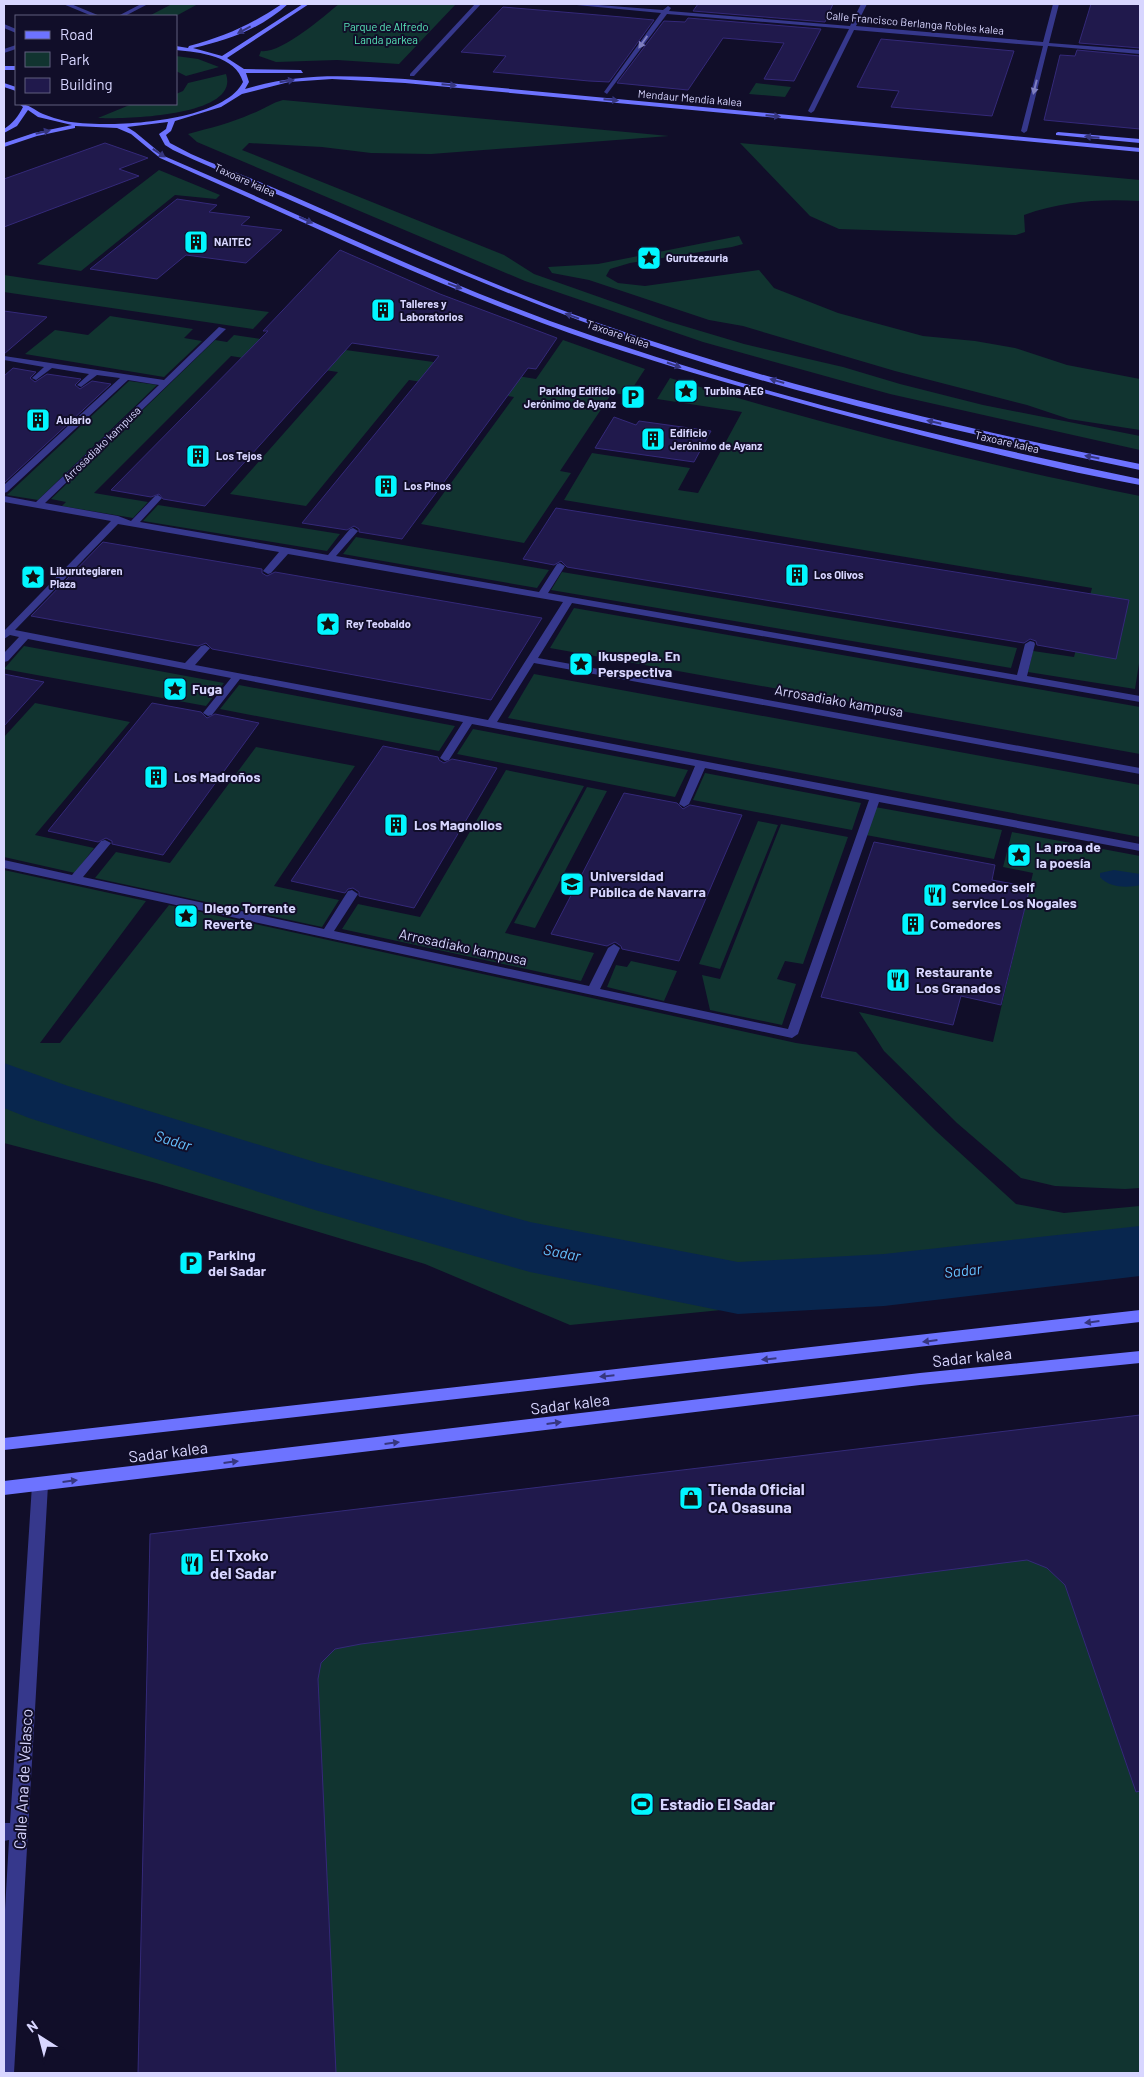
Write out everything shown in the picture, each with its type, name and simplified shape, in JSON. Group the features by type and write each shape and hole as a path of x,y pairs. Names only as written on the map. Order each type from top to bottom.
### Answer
{"street":[{"path":"66,4 94,15"},
{"path":"123,15 145,4"},
{"path":"180,49 232,37 261,21 285,4"},
{"path":"223,58 306,4"},
{"path":"412,75 478,4"},
{"name":"Calle Francisco Berlanga Robles kalea","path":"569,4 1140,52"},
{"path":"608,92 671,4"},
{"path":"811,111 864,4"},
{"path":"1024,131 1056,4"},
{"path":"180,49 223,58 235,64 243,71 246,82 240,93"},
{"name":"Mendaur Mendia kalea","path":"243,71 331,70 412,75 835,114"},
{"name":"Mendaur Mendia kalea","path":"84,125 119,126 172,121 201,114 225,104 240,93 276,82 299,79 348,78 405,81 1140,150"},
{"path":"4,131 21,117 24,106 40,115 84,125"},
{"name":"Taxoare kalea","path":"172,121 169,130 162,134 167,144 175,150 475,279 592,323 712,362 843,399 998,437 1140,467"},
{"path":"4,145 36,134 84,125"},
{"name":"Taxoare kalea","path":"119,126 133,133 162,156 448,283 590,337 682,368 891,426 1140,482"},
{"path":"1015,130 1033,132"},
{"path":"1052,133 1140,141"},
{"name":"Arrosadiako kampusa","path":"38,505 222,329"},
{"path":"4,358 165,383"},
{"path":"36,378 51,365"},
{"path":"81,385 95,372"},
{"path":"4,490 126,377"},
{"path":"133,524 158,498"},
{"path":"4,499 118,519 116,521"},
{"path":"116,521 1140,699"},
{"path":"6,634 116,521"},
{"path":"330,558 353,531"},
{"path":"268,570 285,550"},
{"path":"542,595 560,566"},
{"path":"490,724 570,600"},
{"path":"6,634 188,666 1140,848"},
{"path":"4,659 26,636"},
{"path":"1020,678 1030,644"},
{"path":"188,666 205,648"},
{"name":"Arrosadiako kampusa","path":"532,660 1140,771"},
{"path":"208,713 237,676"},
{"path":"445,758 469,720"},
{"path":"684,804 701,764"},
{"name":"Arrosadiako kampusa","path":"4,864 792,1034 874,797"},
{"path":"75,879 106,843"},
{"path":"327,933 352,894"},
{"path":"593,991 614,948"},
{"name":"Sadar kalea","path":"4,1444 1140,1316"},
{"name":"Sadar kalea","path":"4,1488 910,1381 1140,1357"},
{"name":"Calle Ana de Velasco","path":"4,2073 12,1831 40,1484"}],"green space":[{"path":"172,4 198,4 178,15 151,15"},
{"name":"Parque de Alfredo Landa parkea","path":"339,4 456,4 399,64 337,60 276,62 259,56 261,51 279,47 290,41"},
{"path":"178,56 198,59 219,67 186,76 178,72"},
{"path":"226,74 226,88 216,99 198,107 153,116 98,118 130,105 178,105 178,93 183,91 188,83"},
{"path":"756,83 791,87 785,97 749,94"},
{"path":"283,100 669,136 431,154 371,153 322,147 249,143 242,150 504,255 534,274 667,321 744,344 843,367 983,405 1140,436 1140,450 890,394 703,342 525,281 197,142 188,134 236,120"},
{"path":"740,143 1140,180 1140,201 1110,200 1081,202 1039,210 1024,215 1025,232 1016,235 839,229 810,216"},
{"path":"159,170 220,195 216,199 175,195 81,271 37,264"},
{"path":"739,236 743,244 630,263 610,269 606,276 618,283 645,286 759,270 774,288 838,313 923,336 975,341 1015,348 1067,365 1140,379 1140,430 1069,419 1027,405 895,371 743,326 709,320 589,280 552,273 548,267 598,264"},
{"path":"4,275 269,312 253,329 4,292"},
{"path":"110,316 193,329 184,338 202,341 164,377 25,354 55,330 88,335"},
{"path":"234,335 294,344 276,363 231,356 94,493 148,502 133,518 62,506 66,502 51,499 215,340 227,342"},
{"path":"563,340 645,369 628,395 612,393 560,471 571,473 524,543 421,524 514,397 470,390 485,371 536,379"},
{"path":"309,345 470,367 455,387 409,380 306,506 230,494 338,372 290,365"},
{"path":"670,378 786,412 903,443 1021,471 1140,496 1140,657 1135,689 1028,672 1033,651 1074,657 1092,588 564,500 592,453 690,468 678,490 698,493 742,412 657,399"},
{"path":"129,381 157,385 38,500 7,495"},
{"path":"158,505 340,534 327,551 143,521"},
{"path":"356,537 549,570 537,588 343,554"},
{"path":"562,572 1017,648 1011,668 551,590"},
{"path":"574,608 1140,707 1140,754 550,648"},
{"path":"24,646 224,683 206,706 4,669"},
{"path":"534,674 1140,785 1140,837 508,718"},
{"path":"239,685 455,726 439,751 220,709"},
{"path":"35,703 130,722 35,835 94,848 75,873 4,857 4,737"},
{"path":"473,729 688,770 675,797 457,754"},
{"path":"256,747 355,766 274,886 339,900 322,927 95,878 116,852 170,863"},
{"path":"506,770 584,786 505,933 594,953 581,981 342,929 358,904 420,917"},
{"path":"705,773 861,803 852,830 693,800"},
{"path":"587,787 607,791 535,928 514,923"},
{"path":"875,807 1002,830 994,859 866,835"},
{"path":"758,821 778,825 720,969 699,964"},
{"path":"781,824 848,837 803,964 785,961 777,979 796,984 782,1025 710,1010 702,975 720,979"},
{"path":"1012,832 1140,856 1140,1188 1055,1186 1021,1178 957,1123 884,1051 859,1012 993,1042 1033,873 1003,867"},
{"path":"4,870 146,901 40,1043 60,1043 169,905 796,1043 856,1052 936,1131 1016,1204 1064,1213 1140,1206 1140,1267 570,1325 425,1264 156,1183 4,1143"},
{"path":"631,961 677,971 664,1001 607,987 616,965 627,967"},
{"name":"Estadio El Sadar","path":"1140,1415 1140,2073 138,2073 150,1534"}],"water":[{"path":"1114,870 1140,874 1140,885 1130,887 1113,885 1100,877 1100,873"}],"building":[{"path":"698,4 833,4 825,22 693,11"},
{"path":"1091,4 1140,4 1140,48 1079,43"},
{"path":"503,7 654,20 609,82 589,81 493,72 506,56 461,52"},
{"path":"688,18 821,29 794,81 764,79 784,43 723,38 688,90 617,83 664,21 685,22"},
{"path":"881,39 1014,51 992,116 891,107 899,91 857,87"},
{"path":"1077,50 1140,56 1140,129 1044,120 1060,55 1075,56"},
{"path":"105,143 148,158 119,169 139,176 4,227 4,179"},
{"name":"NAITEC","path":"177,199 217,205 209,212 250,217 241,225 282,230 246,263 186,255 157,279 90,269"},
{"path":"340,250 440,294 557,338 536,369 528,368 402,539 359,532 359,529 354,526 347,530 302,523 439,356 352,343 205,506 163,499 159,494 151,497 111,490 268,331 263,331"},
{"path":"4,311 47,317 4,354"},
{"name":"Aulario","path":"13,368 36,372 30,378 35,382 47,374 81,379 75,385 80,389 92,381 111,384 4,483 4,376"},
{"name":"Edificio Jerónimo de Ayanz","path":"614,417 636,425 639,421 711,431 694,462 595,448"},
{"name":"Los Olivos","path":"556,508 1129,600 1116,659 1037,645 1036,641 1030,639 1024,643 567,567 561,561 554,565 523,559"},
{"path":"103,542 262,569 262,573 267,576 275,572 542,618 491,700 212,649 206,643 198,646 31,616"},
{"path":"4,674 44,682 4,726"},
{"name":"Los Madroños","path":"152,703 201,712 207,718 215,714 259,723 163,855 112,844 112,841 106,838 98,842 48,831"},
{"name":"Los Magnolios","path":"383,746 438,757 444,763 452,759 497,768 414,908 359,896 359,892 353,888 348,889 345,893 291,881"},
{"path":"624,793 677,803 683,809 690,805 742,815 679,961 622,949 615,942 607,946 551,934"},
{"name":"Comedores","path":"874,842 995,865 992,880 1030,887 1001,1005 961,996 953,1025 821,997"},
{"path":"1140,1415 1140,1791 1136,1792 1065,1585 1047,1568 1027,1560 361,1644 335,1649 321,1663 318,1679 336,2073 138,2073 150,1534"}],"waterway":[{"name":"Sadar","path":"4,1084 50,1103 103,1118 315,1186 530,1247 738,1288 884,1280 1140,1251"}],"place":[{"name":"NAITEC","path":"196,242"},
{"name":"Gurutzezuria","path":"649,258"},
{"name":"Talleres y Laboratorios","path":"383,310"},
{"name":"Turbina AEG","path":"686,391"},
{"name":"Parking Edificio Jerónimo de Ayanz","path":"633,397"},
{"name":"Aulario","path":"38,420"},
{"name":"Edificio Jerónimo de Ayanz","path":"653,439"},
{"name":"Los Tejos","path":"198,456"},
{"name":"Los Pinos","path":"386,486"},
{"name":"Los Olivos","path":"797,575"},
{"name":"Liburutegiaren Plaza","path":"33,577"},
{"name":"Rey Teobaldo","path":"328,624"},
{"name":"Ikuspegia. En Perspectiva","path":"581,664"},
{"name":"Fuga","path":"175,689"},
{"name":"Los Madroños","path":"156,777"},
{"name":"Los Magnolios","path":"396,825"},
{"name":"La proa de la poesía","path":"1019,855"},
{"name":"Universidad Pública de Navarra","path":"572,884"},
{"name":"Comedor self service Los Nogales","path":"935,895"},
{"name":"Diego Torrente Reverte","path":"186,916"},
{"name":"Comedores","path":"913,924"},
{"name":"Restaurante Los Granados","path":"898,980"},
{"name":"Parking del Sadar","path":"191,1263"},
{"name":"Tienda Oficial CA Osasuna","path":"691,1498"},
{"name":"El Txoko del Sadar","path":"192,1564"},
{"name":"Estadio El Sadar","path":"642,1804"}]}
